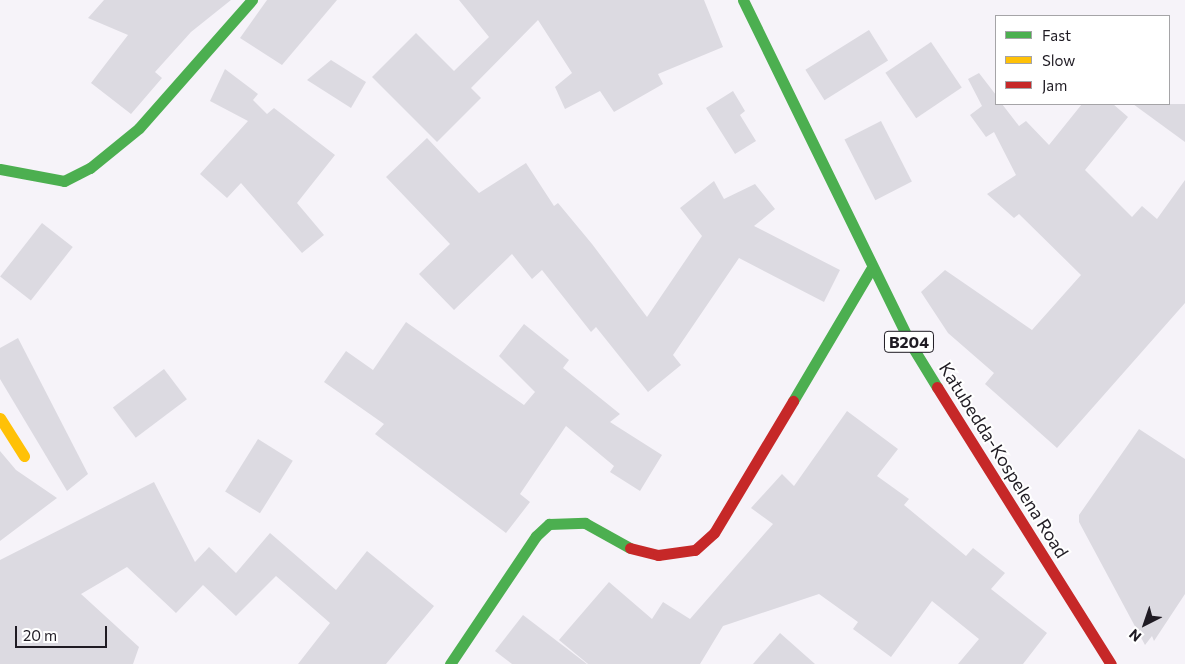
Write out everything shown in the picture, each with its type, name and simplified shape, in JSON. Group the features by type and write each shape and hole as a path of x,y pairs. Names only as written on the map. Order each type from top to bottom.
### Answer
{"street":[{"path":"0,169 64,181 90,168 139,128 252,0"},
{"name":"Katubedda-Kospelena Road","path":"743,0 871,269 910,343 1111,664"},
{"path":"450,664 536,536 549,524 568,520 585,523 630,548 658,555 695,550 714,533 871,269"},
{"path":"0,418 24,456"}],"building":[{"path":"104,0 231,0 191,32 155,72 162,78 131,114 91,83 128,35 88,18"},
{"path":"267,0 337,0 282,65 240,38"},
{"path":"459,0 704,0 723,47 658,74 663,84 614,112 600,91 565,109 555,87 572,73 538,20 471,88 481,98 437,142 372,77 416,33 454,71 489,37"},
{"path":"869,30 888,61 824,100 805,70"},
{"path":"931,42 962,88 916,118 885,73"},
{"path":"331,60 366,82 351,108 307,80"},
{"path":"225,69 258,94 253,100 267,114 274,108 335,155 297,203 324,235 302,253 241,183 227,198 200,174 248,121 210,101"},
{"path":"979,73 995,94 995,105 1003,105 1019,126 1026,121 1049,145 1081,105 1114,105 1128,117 1085,170 1132,217 1142,206 1157,219 1185,180 1185,303 1057,448 985,384 994,373 948,333 921,292 945,270 1032,330 1081,275 1019,214 1014,218 987,194 1016,175 994,132 986,137 970,115 982,106 968,79"},
{"path":"733,91 745,111 740,115 756,141 735,154 706,108"},
{"path":"1185,104 1185,142 1134,105"},
{"path":"881,121 912,182 875,200 844,140"},
{"path":"427,138 479,193 526,163 554,206 558,203 592,244 647,317 702,236 680,208 714,181 724,199 755,184 775,209 754,226 840,270 824,302 739,258 673,355 681,365 648,392 596,327 591,332 542,270 532,279 512,254 454,310 419,274 450,244 386,177"},
{"path":"42,223 73,247 31,301 0,277"},
{"path":"406,322 524,405 535,392 499,356 524,324 569,360 563,368 620,414 610,422 662,455 640,491 610,472 614,466 566,426 520,494 530,502 506,533 375,434 384,424 324,382 346,351 373,370"},
{"path":"18,338 88,474 67,491 0,379 0,348"},
{"path":"164,369 187,399 136,438 113,408"},
{"path":"847,411 898,449 877,476 909,499 904,505 966,556 973,548 1005,573 991,589 1047,633 1023,664 958,664 979,639 932,601 891,657 853,629 858,622 819,594 723,626 700,664 588,664 559,640 609,582 652,619 663,602 690,619 773,524 751,508 782,474 794,486"},
{"path":"1139,429 1185,459 1185,594 1154,641 1152,636 1145,645 1079,522 1079,515"},
{"path":"258,439 293,461 260,513 225,492"},
{"path":"0,451 16,470 57,498 0,541"},
{"path":"154,482 195,562 209,547 236,573 270,533 336,590 367,551 434,606 386,664 298,664 330,623 276,576 236,616 203,585 176,613 127,567 81,594 139,647 133,664 0,664 0,560"},
{"path":"523,615 587,664 512,664 495,651"},
{"path":"780,633 815,664 753,664"}],"traffic: fast":[{"path":"0,169 64,181 90,168 139,128 252,0"},
{"path":"743,0 910,343 937,387"},
{"path":"793,401 871,269"},
{"path":"450,664 536,536 549,524 585,523 630,548"}],"traffic: slow":[{"path":"0,418 24,456"}],"traffic: jam":[{"path":"937,387 1111,664"},
{"path":"630,548 658,555 695,550 714,533 793,401"}]}
